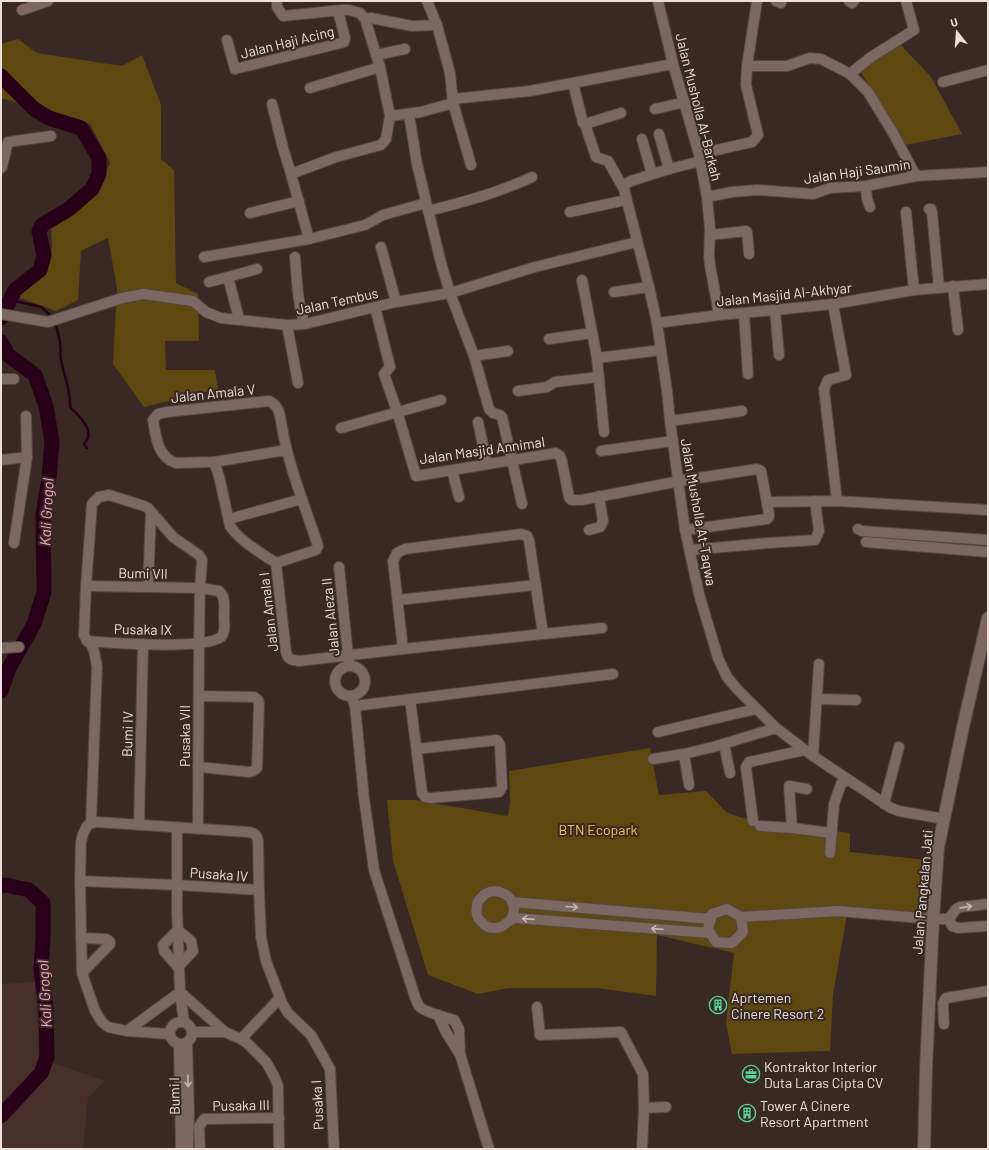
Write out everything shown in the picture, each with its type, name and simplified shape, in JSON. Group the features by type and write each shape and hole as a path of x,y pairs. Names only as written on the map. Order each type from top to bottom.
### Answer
{"main road":[{"name":"Jalan Pangkalan Jati","path":"924,1149 926,1069 938,848 963,726 988,618"}],"street":[{"path":"22,10 48,1"},
{"path":"277,1 277,7 283,16 340,7 360,13 365,19 380,67 390,116 386,139 381,144 336,157 291,174"},
{"path":"427,1 438,25 450,73 453,101 471,165"},
{"name":"Jalan Musholla Al-Barkah","path":"658,1 673,64 700,158 707,197 710,235 709,256 718,315"},
{"path":"624,189 627,182 752,142 758,135 746,85 757,1"},
{"path":"849,1 852,3 854,1"},
{"path":"850,74 871,57 914,30 906,1"},
{"name":"Jalan Haji Acing","path":"227,40 235,69 341,43 344,42 345,38 340,7"},
{"path":"365,19 371,18 412,26 438,25"},
{"path":"376,55 405,49"},
{"path":"748,66 787,66 810,58 820,59 850,74 868,92 892,131 916,176"},
{"path":"390,116 421,112 453,101 530,92 673,64"},
{"path":"310,88 380,67"},
{"path":"943,82 988,70"},
{"path":"573,83 583,123 585,124 621,113"},
{"path":"655,108 685,102"},
{"path":"272,104 309,239"},
{"path":"409,114 427,207 441,263 450,293 474,356 489,409 493,414 500,415 502,417 522,504"},
{"name":"Jalan Musholla At-Taqwa","path":"585,124 596,157 608,161 624,189 657,322 685,530 699,594 718,658 727,677 756,709 776,728 847,780 891,808 899,811 944,819"},
{"path":"659,134 669,169"},
{"path":"1,168 8,142 51,136"},
{"path":"642,139 652,174"},
{"name":"Jalan Haji Saumin","path":"707,197 732,192 756,190 813,194 830,188 866,186 916,176 988,172"},
{"path":"204,257 309,239 365,225 383,215 476,199 532,177"},
{"path":"866,186 867,198 870,207"},
{"path":"570,212 626,200"},
{"path":"250,213 299,201"},
{"path":"929,209 932,212 939,288"},
{"path":"906,212 914,290"},
{"path":"710,235 746,231 749,254"},
{"name":"Jalan Tembus","path":"1,314 51,322 122,298 143,294 193,301 206,312 221,318 287,325 305,324 396,302 450,293 535,267 637,242"},
{"path":"381,247 396,302"},
{"path":"295,257 301,313 305,324"},
{"path":"209,282 257,269"},
{"path":"228,277 239,319"},
{"path":"582,280 597,358 604,432"},
{"name":"Jalan Masjid Al-Akhyar","path":"657,322 833,304 914,290 988,284"},
{"path":"954,286 958,330"},
{"path":"614,292 649,287"},
{"path":"833,304 846,375 828,380 824,390 837,501"},
{"path":"375,307 390,368 384,374 397,411"},
{"path":"775,310 779,355"},
{"path":"744,313 748,374"},
{"path":"287,325 298,383"},
{"path":"549,339 592,333"},
{"path":"597,358 661,350"},
{"path":"474,356 508,351"},
{"path":"518,391 547,387 555,382 599,377"},
{"path":"1,379 14,380"},
{"path":"341,428 397,411 441,400"},
{"name":"Jalan Amala V","path":"214,462 176,463 170,461 166,458 157,444 153,420 158,414 167,412 269,401 274,403 279,409 286,450"},
{"name":"Jalan Masjid Annimal","path":"397,411 416,476 556,453 560,456 562,462 569,497 571,500 582,500 678,482 759,470 761,471 767,502"},
{"path":"670,421 742,411"},
{"path":"14,543 27,457 26,416"},
{"path":"478,422 487,464"},
{"path":"601,451 673,441"},
{"path":"214,462 286,450 318,546 316,550 276,563"},
{"path":"1,460 27,457"},
{"path":"219,476 233,459"},
{"name":"Jalan Amala I","path":"214,462 219,476 230,526 234,532 256,550 276,563 287,656 290,660 298,661 349,661"},
{"path":"452,470 459,497"},
{"path":"91,823 97,667 92,646 87,642 84,635 92,504 99,497 109,495 144,506 151,512 148,587"},
{"path":"589,530 600,527 603,521 599,496"},
{"path":"229,519 302,500"},
{"path":"690,550 815,540 819,531 815,501"},
{"path":"685,530 767,519 769,514 767,502 837,501 988,510"},
{"name":"Pusaka VII","path":"151,512 173,537 201,557 202,560 199,644 198,828"},
{"path":"858,529 862,531 988,540"},
{"path":"403,649 393,561 397,553 405,549 521,534 527,536 529,540 543,634"},
{"path":"866,542 988,552"},
{"name":"Jalan Aleza II","path":"339,567 349,661"},
{"path":"398,600 536,585"},
{"name":"Bumi VII","path":"86,586 200,588 219,591 224,597 224,631 221,637 199,644"},
{"path":"602,628 403,649 349,661 338,672 335,678 335,686 339,692 353,702 410,699 613,674"},
{"name":"Pusaka IX","path":"87,642 199,644"},
{"name":"Bumi IV","path":"139,825 143,644"},
{"path":"1,648 19,647"},
{"path":"349,661 362,671 366,684 353,702 374,870 419,1007 427,1012 454,1020 459,1028 460,1054 489,1149"},
{"path":"819,664 817,699 809,753 749,762 746,767 756,823 832,833"},
{"path":"198,767 249,772 257,768 259,704 258,700 254,696 199,696"},
{"path":"410,699 422,793 425,797 430,798 499,792 502,787 500,745 497,740 417,749"},
{"path":"817,699 856,700"},
{"path":"658,732 756,709"},
{"path":"653,759 684,754 724,744 776,728"},
{"path":"724,744 730,772"},
{"path":"884,804 899,747"},
{"path":"684,754 689,785"},
{"path":"830,853 834,804 841,784 847,780"},
{"path":"792,828 789,786 807,789"},
{"path":"169,1034 127,1031 108,1027 102,1022 95,1011 82,974 80,881 83,834 87,826 91,823 97,822 177,828 198,828"},
{"path":"177,828 178,967 184,1022"},
{"name":"Pusaka I","path":"198,828 248,832 254,833 257,836 261,936 266,962 281,1001 288,1013 311,1035 330,1069 334,1149"},
{"name":"Pusaka IV","path":"80,881 258,890"},
{"path":"494,890 505,893 512,902 514,910 511,919 503,927 492,928 482,924 476,914 477,903 484,894 494,890"},
{"path":"512,902 711,919"},
{"path":"949,919 956,909 960,907 988,904"},
{"path":"741,917 743,932 732,944 716,942 708,929 712,914 727,909 741,917 838,911 949,919"},
{"path":"675,930 676,916"},
{"path":"511,919 515,918 710,933"},
{"path":"949,919 952,926 958,928 988,926"},
{"path":"178,930 163,944 164,952 178,967"},
{"path":"178,930 191,941 193,951 178,967"},
{"path":"81,938 106,939 110,942 110,944 82,974"},
{"path":"944,1024 943,1003 946,998 988,991"},
{"path":"127,1031 180,992"},
{"path":"180,992 225,1032 244,1041 266,1062 278,1086 279,1149"},
{"path":"244,1041 281,1001"},
{"path":"537,1007 540,1034 621,1032 643,1074 644,1108 642,1149"},
{"path":"180,1021 184,1022 191,1027 191,1036 183,1043 172,1040 169,1034 172,1025 180,1021"},
{"path":"192,1032 225,1032"},
{"name":"Bumi I","path":"181,1149 183,1043"},
{"name":"Bumi I","path":"183,1043 189,1113 188,1149"},
{"path":"644,1108 666,1107"},
{"name":"Pusaka III","path":"200,1149 198,1128 204,1119 279,1118"}],"shaded area":[{"path":"35,982 39,1058 105,1081 88,1098 83,1149 1,1149 1,984"}],"green space":[{"path":"18,39 37,53 122,66 142,55 161,105 161,159 174,170 176,283 198,294 199,341 165,341 166,370 215,370 218,389 144,407 113,364 117,288 108,238 81,251 78,300 56,311 18,297 49,265 52,247 51,223 99,185 110,163 90,124 1,98 1,44"},
{"path":"900,44 931,77 962,134 905,145 859,69"},
{"name":"BTN Ecopark","path":"650,748 659,795 706,791 726,812 742,818 850,833 850,852 928,860 927,871 930,871 927,916 847,915 833,995 830,1051 732,1054 726,1024 734,953 657,935 656,996 596,988 509,988 478,994 428,975 393,861 387,800 415,800 508,816 510,802 509,771"}],"waterway":[{"name":"Kali Grogol","path":"1,76 34,109 49,118 81,128 99,158 99,174 92,189 69,209 42,225 39,232 44,255 40,270 15,290 1,318"},
{"path":"10,300 41,307 50,315"},
{"path":"55,323 60,339 62,366 68,389 70,407 83,421 87,429 88,438 84,444 87,448"},
{"name":"Kali Grogol","path":"1,342 8,355 35,375 46,406 52,442 49,478 43,514 44,592 34,624 9,668 1,691"},
{"name":"Kali Grogol","path":"1,886 6,885 29,890 43,903 41,969 46,1009 47,1057 41,1073 1,1116"}],"place":[{"name":"Aprtemen Cinere Resort 2","path":"718,1005"},
{"name":"Kontraktor Interior Duta Laras Cipta CV","path":"751,1074"},
{"name":"Tower A Cinere Resort Apartment","path":"747,1113"}]}
